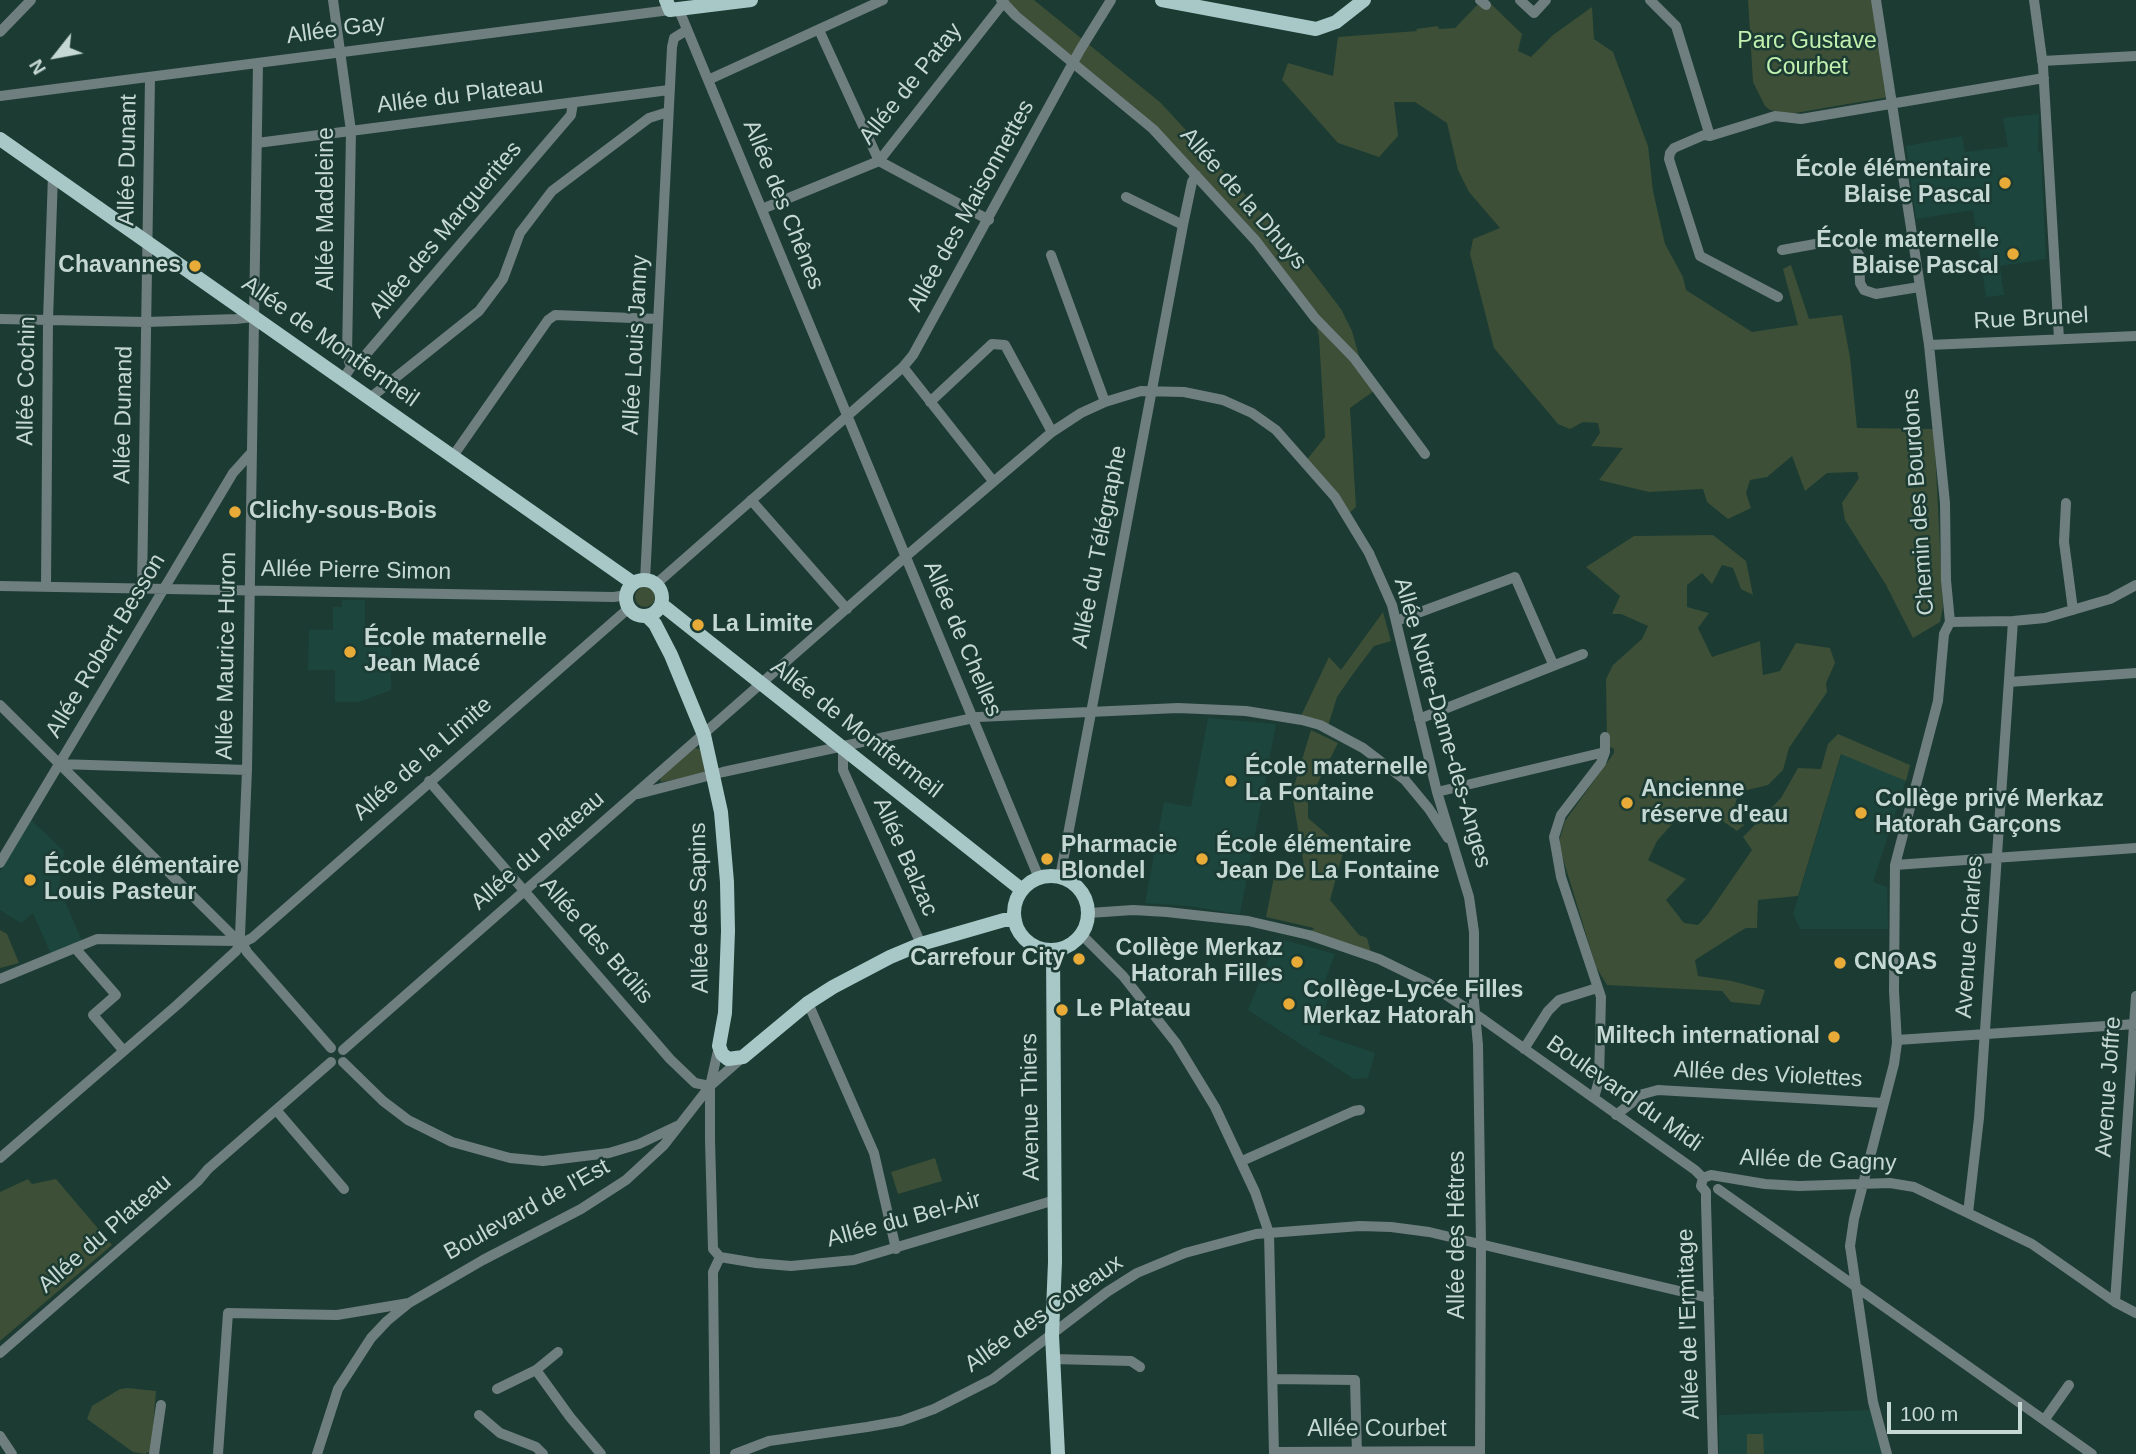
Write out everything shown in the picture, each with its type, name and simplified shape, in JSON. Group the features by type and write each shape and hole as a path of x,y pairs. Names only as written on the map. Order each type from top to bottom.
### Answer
{"main road":[{"path":"672,7 751,0"},
{"path":"1162,0 1316,29 1336,22 1358,2"},
{"path":"1261,20 1300,33 1325,33 1337,28 1374,0"},
{"name":"Allée de Montfermeil","path":"0,139 253,317 347,373 370,398 638,590 637,614 647,616"},
{"path":"638,590 662,593 662,604 656,612 647,616"},
{"name":"Allée de Montfermeil","path":"662,604 1022,890"},
{"name":"Allée des Sapins","path":"647,616 655,624 671,655 704,735 721,812 727,881 727,976 725,1013 719,1046"},
{"path":"1060,877 1079,888 1085,898 1089,913 1087,925 1074,943 1044,950 1027,942 1018,930 1014,907 1022,890 1039,878 1060,877"},
{"name":"Boulevard de l'Est","path":"743,1057 808,1003 844,981 921,944 1004,920 1015,920"},
{"name":"Avenue Thiers","path":"1053,950 1055,1262 1061,1302 1057,1359 1062,1388 1058,1416 1058,1454"},
{"path":"719,1046 728,1059 743,1057"}],"street":[{"path":"0,32 31,0"},
{"name":"Allée Madeleine","path":"333,0 351,131 347,373"},
{"path":"708,79 883,0"},
{"name":"Allée des Maisonnettes","path":"847,416 913,355 1074,62 1111,0"},
{"path":"1520,0 1534,13 1546,0"},
{"path":"1650,0 1676,26 1710,136"},
{"name":"Chemin des Bourdons","path":"1877,0 1928,345 1945,503 1946,580 1950,622 1944,634 1938,701 1895,865 1894,991 1897,1040 1894,1064 1853,1219 1850,1246 1873,1402 1887,1454"},
{"path":"2034,0 2044,78 2059,339"},
{"name":"Allée de la Dhuys","path":"1002,1 1016,16 1153,129 1196,175 1256,241 1315,318 1354,358 1425,454"},
{"name":"Allée de Patay","path":"762,209 880,161 1002,1"},
{"name":"Allée Gay","path":"0,96 258,64 672,7"},
{"name":"Allée des Chênes","path":"672,7 687,30 708,79 847,416"},
{"name":"Allée Louis Janny","path":"638,590 658,319 669,90 674,38 687,30"},
{"path":"819,30 880,161 989,220"},
{"path":"2042,61 2136,56"},
{"name":"Allée Maurice Huron","path":"240,941 247,770 258,64"},
{"name":"Allée Dunant","path":"147,242 150,78"},
{"path":"1778,297 1700,256 1669,159 1674,148 1704,135 1710,136 1775,116 1801,118 2044,78"},
{"name":"Allée du Plateau","path":"257,143 669,90"},
{"name":"Allée des Marguerites","path":"347,373 362,359 571,115 573,103"},
{"path":"370,398 479,311 503,279 520,233 552,191 649,118 668,113"},
{"name":"Allée Cochin","path":"46,587 48,320 53,175"},
{"name":"Allée du Télégraphe","path":"1060,877 1183,225 1192,182 1196,175"},
{"path":"1126,197 1183,225"},
{"path":"1782,250 1843,239 1851,243 1859,255 1860,283 1864,289 1876,294 1919,287"},
{"name":"Allée Dunand","path":"142,589 147,242"},
{"path":"1051,255 1105,402"},
{"path":"453,456 548,320 555,315 658,319"},
{"path":"0,320 146,322 253,317"},
{"name":"Rue Brunel","path":"1928,345 2136,336"},
{"path":"930,402 992,344 1005,345 1052,432"},
{"path":"903,367 993,481"},
{"name":"Allée Notre-Dame-des-Anges","path":"762,684 993,481 1052,432 1081,413 1141,391 1184,392 1223,400 1252,413 1276,430 1317,475 1347,515 1369,553 1392,606 1437,792 1469,897 1474,932 1476,1015"},
{"name":"Allée de la Limite","path":"0,1158 236,951 240,941 252,938 429,781 638,590 751,500 847,416"},
{"name":"Allée de Chelles","path":"847,416 1039,878"},
{"name":"Allée Robert Besson","path":"0,863 233,473 251,453"},
{"path":"751,500 847,609"},
{"path":"2066,503 2064,541 2073,610"},
{"path":"1396,621 1515,577 1553,664"},
{"path":"1950,622 2045,618 2110,599 2136,584"},
{"name":"Allée Pierre Simon","path":"0,586 600,597 638,590"},
{"name":"Avenue Charles","path":"1968,1213 1979,1118 2013,621"},
{"path":"1419,719 1583,653"},
{"path":"2009,682 2136,673"},
{"name":"Allée du Plateau","path":"344,1050 762,684"},
{"path":"0,705 240,941 331,1048"},
{"path":"631,797 713,775 972,718 1178,708 1246,711 1302,720 1363,748 1405,780 1455,849"},
{"path":"1594,1098 1600,1080 1601,997 1561,877 1554,837 1561,815 1601,763 1605,752 1605,737"},
{"name":"Allée Balzac","path":"843,747 843,770 921,944"},
{"path":"1437,792 1605,752"},
{"path":"59,764 247,770"},
{"path":"660,772 658,783 666,788"},
{"name":"Allée des Brûlis","path":"429,781 670,1059 695,1083 710,1086"},
{"path":"1895,865 2136,848"},
{"name":"Boulevard du Midi","path":"1089,913 1133,910 1248,921 1309,935 1379,959 1428,984 1476,1015 1703,1178"},
{"path":"1082,935 1123,976 1161,1022 1205,1090 1241,1161 1269,1233 1274,1453"},
{"path":"0,979 97,939 240,941"},
{"path":"75,948 116,995 93,1015 123,1050"},
{"path":"1524,1049 1548,1011 1559,1000 1597,988"},
{"name":"Avenue Joffre","path":"2115,1302 2136,996"},
{"path":"808,1003 874,1153 895,1249"},
{"name":"Allée des Hêtres","path":"1476,1015 1480,1452"},
{"path":"1897,1040 2135,1024"},
{"path":"336,1046 344,1050 343,1062 331,1062 328,1055 331,1048 336,1046"},
{"name":"Allée des Sapins","path":"710,1086 719,1046"},
{"name":"Boulevard de l'Est","path":"317,1454 338,1389 354,1362 371,1338 408,1303 608,1194 649,1161 710,1086 743,1057"},
{"name":"Allée du Plateau","path":"0,1353 331,1062"},
{"path":"343,1062 383,1101 408,1120 452,1142 510,1158 543,1161 609,1153 639,1144 682,1123"},
{"path":"710,1086 713,1249 720,1257 713,1272 715,1454"},
{"name":"Allée des Violettes","path":"1616,1115 1643,1094 1658,1090 1884,1103"},
{"path":"277,1111 344,1189"},
{"path":"1241,1161 1354,1111 1360,1111"},
{"path":"1717,1183 1711,1193 1701,1186 1703,1178 1708,1175 1856,1286 2091,1454"},
{"name":"Allée de Gagny","path":"1717,1183 1799,1186 1890,1183 1914,1187 2049,1254 2115,1302 2136,1313"},
{"name":"Allée de l'Ermitage","path":"1706,1192 1713,1454"},
{"name":"Allée du Bel-Air","path":"720,1257 791,1266 854,1260 1055,1200"},
{"path":"2122,1206 2136,1205"},
{"name":"Allée des Coteaux","path":"735,1454 769,1441 901,1421 934,1409 993,1379 1107,1292 1150,1267 1185,1252 1269,1233 1360,1226 1391,1227 1480,1243 1709,1298"},
{"path":"218,1454 228,1314 337,1315 408,1303"},
{"path":"497,1389 536,1370 558,1352"},
{"path":"1057,1359 1131,1361 1140,1367"},
{"path":"536,1370 601,1454"},
{"path":"1273,1379 1355,1380 1357,1452"},
{"path":"2045,1419 2069,1385"},
{"path":"154,1454 162,1405"},
{"path":"480,1415 500,1433 536,1447 543,1454"},
{"path":"0,1436 12,1454"},
{"name":"Allée Courbet","path":"1274,1453 1480,1452"}],"shaded area":[{"path":"2039,114 2038,151 2041,153 2046,259 2000,266 2004,295 1986,297 1973,210 1916,219 1906,146 1962,136 1965,152 2008,147 2003,118"},
{"name":"École maternelle Jean Macé","path":"342,600 365,600 365,634 391,635 391,690 359,702 335,702 335,670 308,670 309,630 333,630 333,607 342,607"},
{"path":"1208,718 1276,724 1240,914 1145,903 1164,802 1191,807"},
{"path":"1842,753 1906,780 1873,882 1887,887 1888,929 1800,929 1793,914"},
{"name":"École élémentaire Louis Pasteur","path":"31,820 64,851 59,888 82,941 51,954 33,913 21,923 0,910 0,872"},
{"name":"Collège-Lycée Filles Merkaz Hatorah","path":"1277,938 1335,954 1320,994 1328,997 1319,1034 1375,1053 1368,1078 1354,1079 1248,1010"},
{"path":"1872,1410 1886,1454 1719,1454 1719,1415"}],"green space":[{"path":"1001,0 1034,0 1161,103 1295,249 1341,309 1374,391 1350,408 1356,507 1347,515 1305,462 1325,437 1319,337 1315,318 1154,129"},
{"path":"1482,0 1487,0 1522,34 1518,51 1531,57 1553,35 1592,7 1594,39 1613,52 1648,146 1653,191 1665,244 1683,277 1686,290 1752,332 1798,325 1783,269 1791,265 1809,319 1842,315 1850,357 1857,428 1934,429 1943,607 1940,622 1913,638 1886,585 1845,520 1842,503 1859,478 1857,472 1827,473 1805,491 1792,456 1767,477 1750,480 1746,493 1751,508 1728,519 1707,502 1703,489 1649,492 1599,480 1623,448 1591,446 1600,433 1598,423 1583,422 1570,429 1558,424 1494,348 1470,254 1473,239 1500,228 1469,192 1458,170 1447,123 1415,102 1394,102 1398,136 1379,157 1338,143 1282,80 1288,63 1333,76 1338,37 1417,31 1416,29 1438,26 1439,29 1455,28"},
{"name":"Parc Gustave Courbet","path":"1748,0 1872,0 1889,97 1789,114 1770,110 1765,106 1753,82"},
{"path":"1713,535 1746,561 1753,595 1741,589 1733,568 1722,565 1712,584 1702,573 1687,585 1687,607 1709,613 1698,628 1712,657 1760,641 1763,675 1780,671 1796,643 1830,648 1835,663 1826,683 1827,692 1789,748 1783,770 1768,785 1739,792 1734,808 1744,825 1737,831 1714,815 1674,822 1657,841 1648,860 1686,879 1666,900 1684,923 1698,925 1708,914 1752,850 1743,837 1781,798 1798,768 1821,769 1828,744 1838,734 1910,765 1906,781 1841,754 1798,896 1758,900 1757,928 1746,928 1695,960 1698,976 1765,990 1760,1005 1731,1002 1722,991 1607,985 1596,967 1560,849 1565,821 1614,753 1614,749 1607,745 1606,679 1613,665 1642,639 1648,626 1621,614 1612,614 1620,596 1586,567 1634,536"},
{"path":"641,587 649,587 655,597 649,607 641,607 635,601 635,593"},
{"path":"1383,612 1391,641 1374,646 1353,674 1337,697 1327,729 1299,720 1329,657 1341,670"},
{"path":"1311,730 1338,743 1308,802 1308,818 1344,849 1330,900 1359,935 1367,938 1372,956 1309,935 1314,928 1266,917 1275,872 1305,872 1292,793"},
{"path":"695,748 700,749 706,769 704,774 661,782 660,778"},
{"path":"0,930 7,934 19,963 0,968"},
{"path":"935,1158 942,1181 898,1194 891,1172"},
{"path":"28,1179 32,1184 56,1179 112,1245 0,1341 0,1192"},
{"path":"120,1389 156,1391 151,1451 145,1454 133,1452 87,1419 92,1406"},
{"path":"1747,1434 1763,1434 1764,1454 1747,1454"}],"place":[{"name":"École élémentaire Blaise Pascal","path":"2005,183"},
{"name":"École maternelle Blaise Pascal","path":"2013,254"},
{"name":"Chavannes","path":"195,266"},
{"name":"Clichy-sous-Bois","path":"235,512"},
{"name":"La Limite","path":"698,625"},
{"name":"École maternelle Jean Macé","path":"350,652"},
{"name":"École maternelle La Fontaine","path":"1231,781"},
{"name":"Ancienne réserve d'eau","path":"1627,803"},
{"name":"Collège privé Merkaz Hatorah Garçons","path":"1861,813"},
{"name":"Pharmacie Blondel","path":"1047,859"},
{"name":"École élémentaire Jean De La Fontaine","path":"1202,859"},
{"name":"École élémentaire Louis Pasteur","path":"30,880"},
{"name":"Carrefour City","path":"1079,959"},
{"name":"Collège Merkaz Hatorah Filles","path":"1297,962"},
{"name":"CNQAS","path":"1840,963"},
{"name":"Collège-Lycée Filles Merkaz Hatorah","path":"1289,1004"},
{"name":"Le Plateau","path":"1062,1010"},
{"name":"Miltech international","path":"1834,1037"}]}
